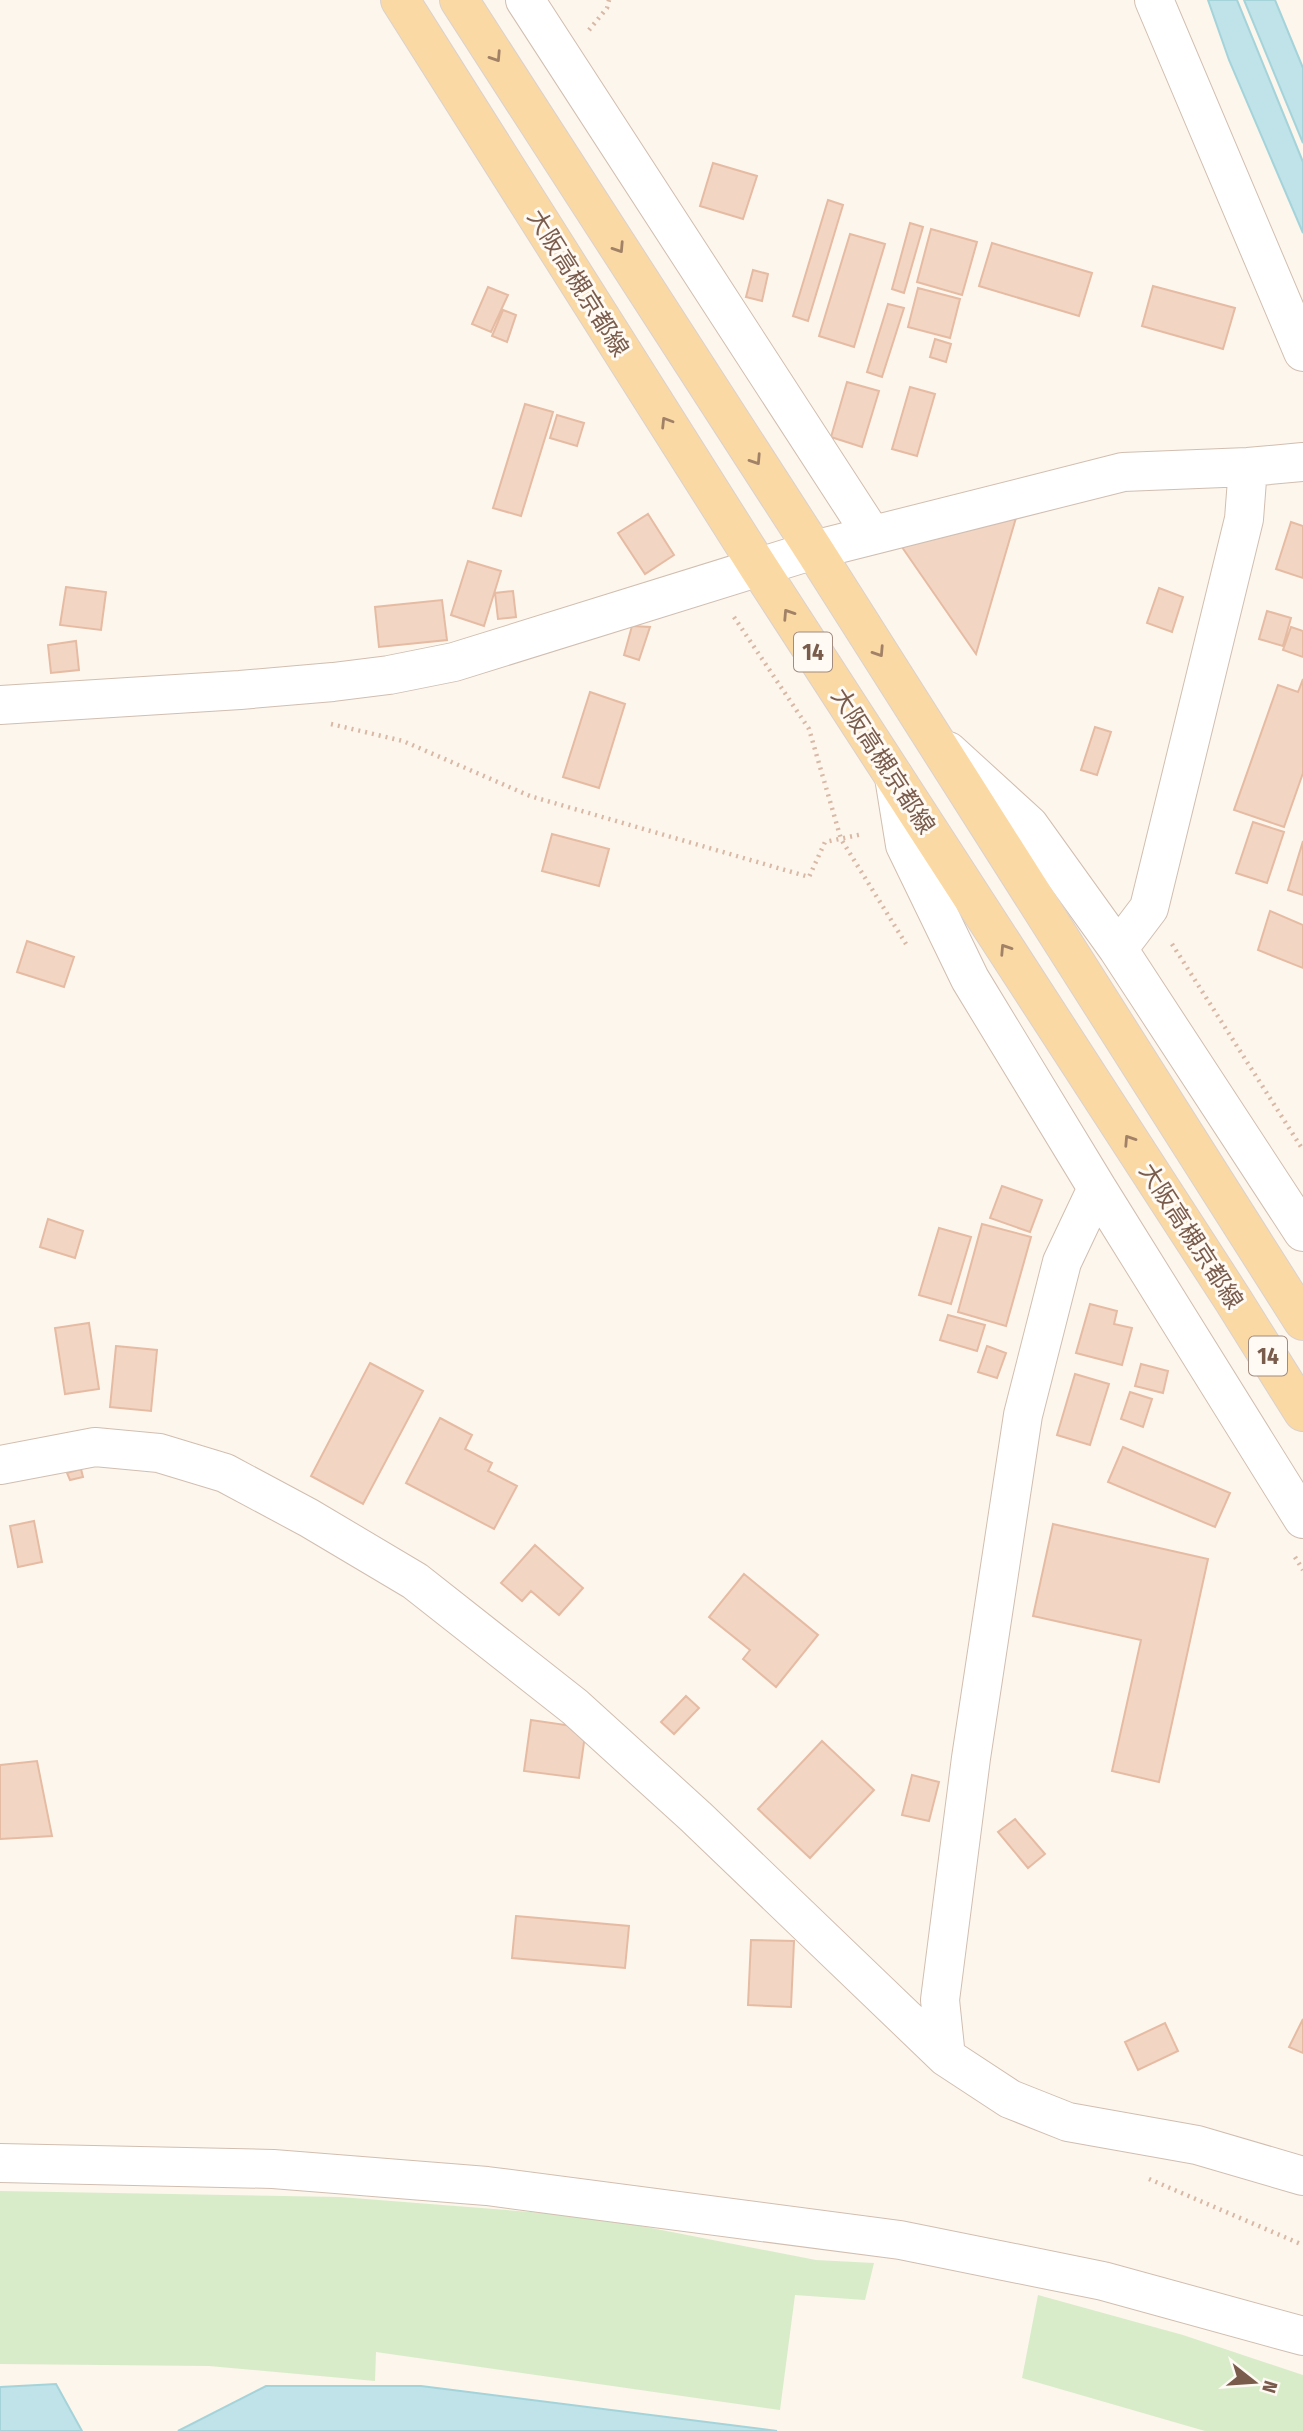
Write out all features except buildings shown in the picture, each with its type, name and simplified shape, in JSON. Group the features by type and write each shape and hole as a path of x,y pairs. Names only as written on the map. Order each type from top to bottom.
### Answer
{"main road":[{"name":"大阪高槻京都線","path":"400,0 759,568 1303,1412"},
{"name":"大阪高槻京都線","path":"458,0 814,550 1303,1321"}],"street":[{"path":"526,0 872,535"},
{"path":"1154,0 1303,352"},
{"path":"0,705 240,690 389,675 454,662 814,550 1123,472 1303,462"},
{"path":"1118,949 1149,908 1244,519 1248,467"},
{"path":"934,739 1029,825 1118,949 1303,1232"},
{"path":"894,777 905,845 970,979 1303,1519"},
{"path":"946,2057 940,2000 975,1731 1023,1415 1062,1262 1097,1188"},
{"path":"0,1465 95,1447 159,1453 225,1473 309,1518 415,1581 576,1707 696,1817 946,2057 1010,2099 1068,2122 1197,2145 1303,2176"},
{"path":"0,2163 273,2169 487,2186 900,2239 1103,2281 1303,2336"}],"path":[{"path":"326,722 403,741 530,796 808,877 825,842 901,825"},
{"path":"1149,908 1303,1150"}],"green space":[{"path":"0,2191 340,2197 595,2217 816,2260 874,2263 865,2300 795,2295 780,2410 376,2352 375,2381 209,2366 0,2364"},
{"path":"1038,2295 1183,2335 1303,2375 1303,2431 1205,2431 1022,2378"}],"water":[{"path":"1208,0 1237,0 1303,162 1303,233 1229,60"},
{"path":"1244,0 1275,0 1303,68 1303,143"},
{"path":"56,2384 82,2431 0,2431 0,2387"},
{"path":"266,2386 421,2386 777,2431 178,2431"}]}
